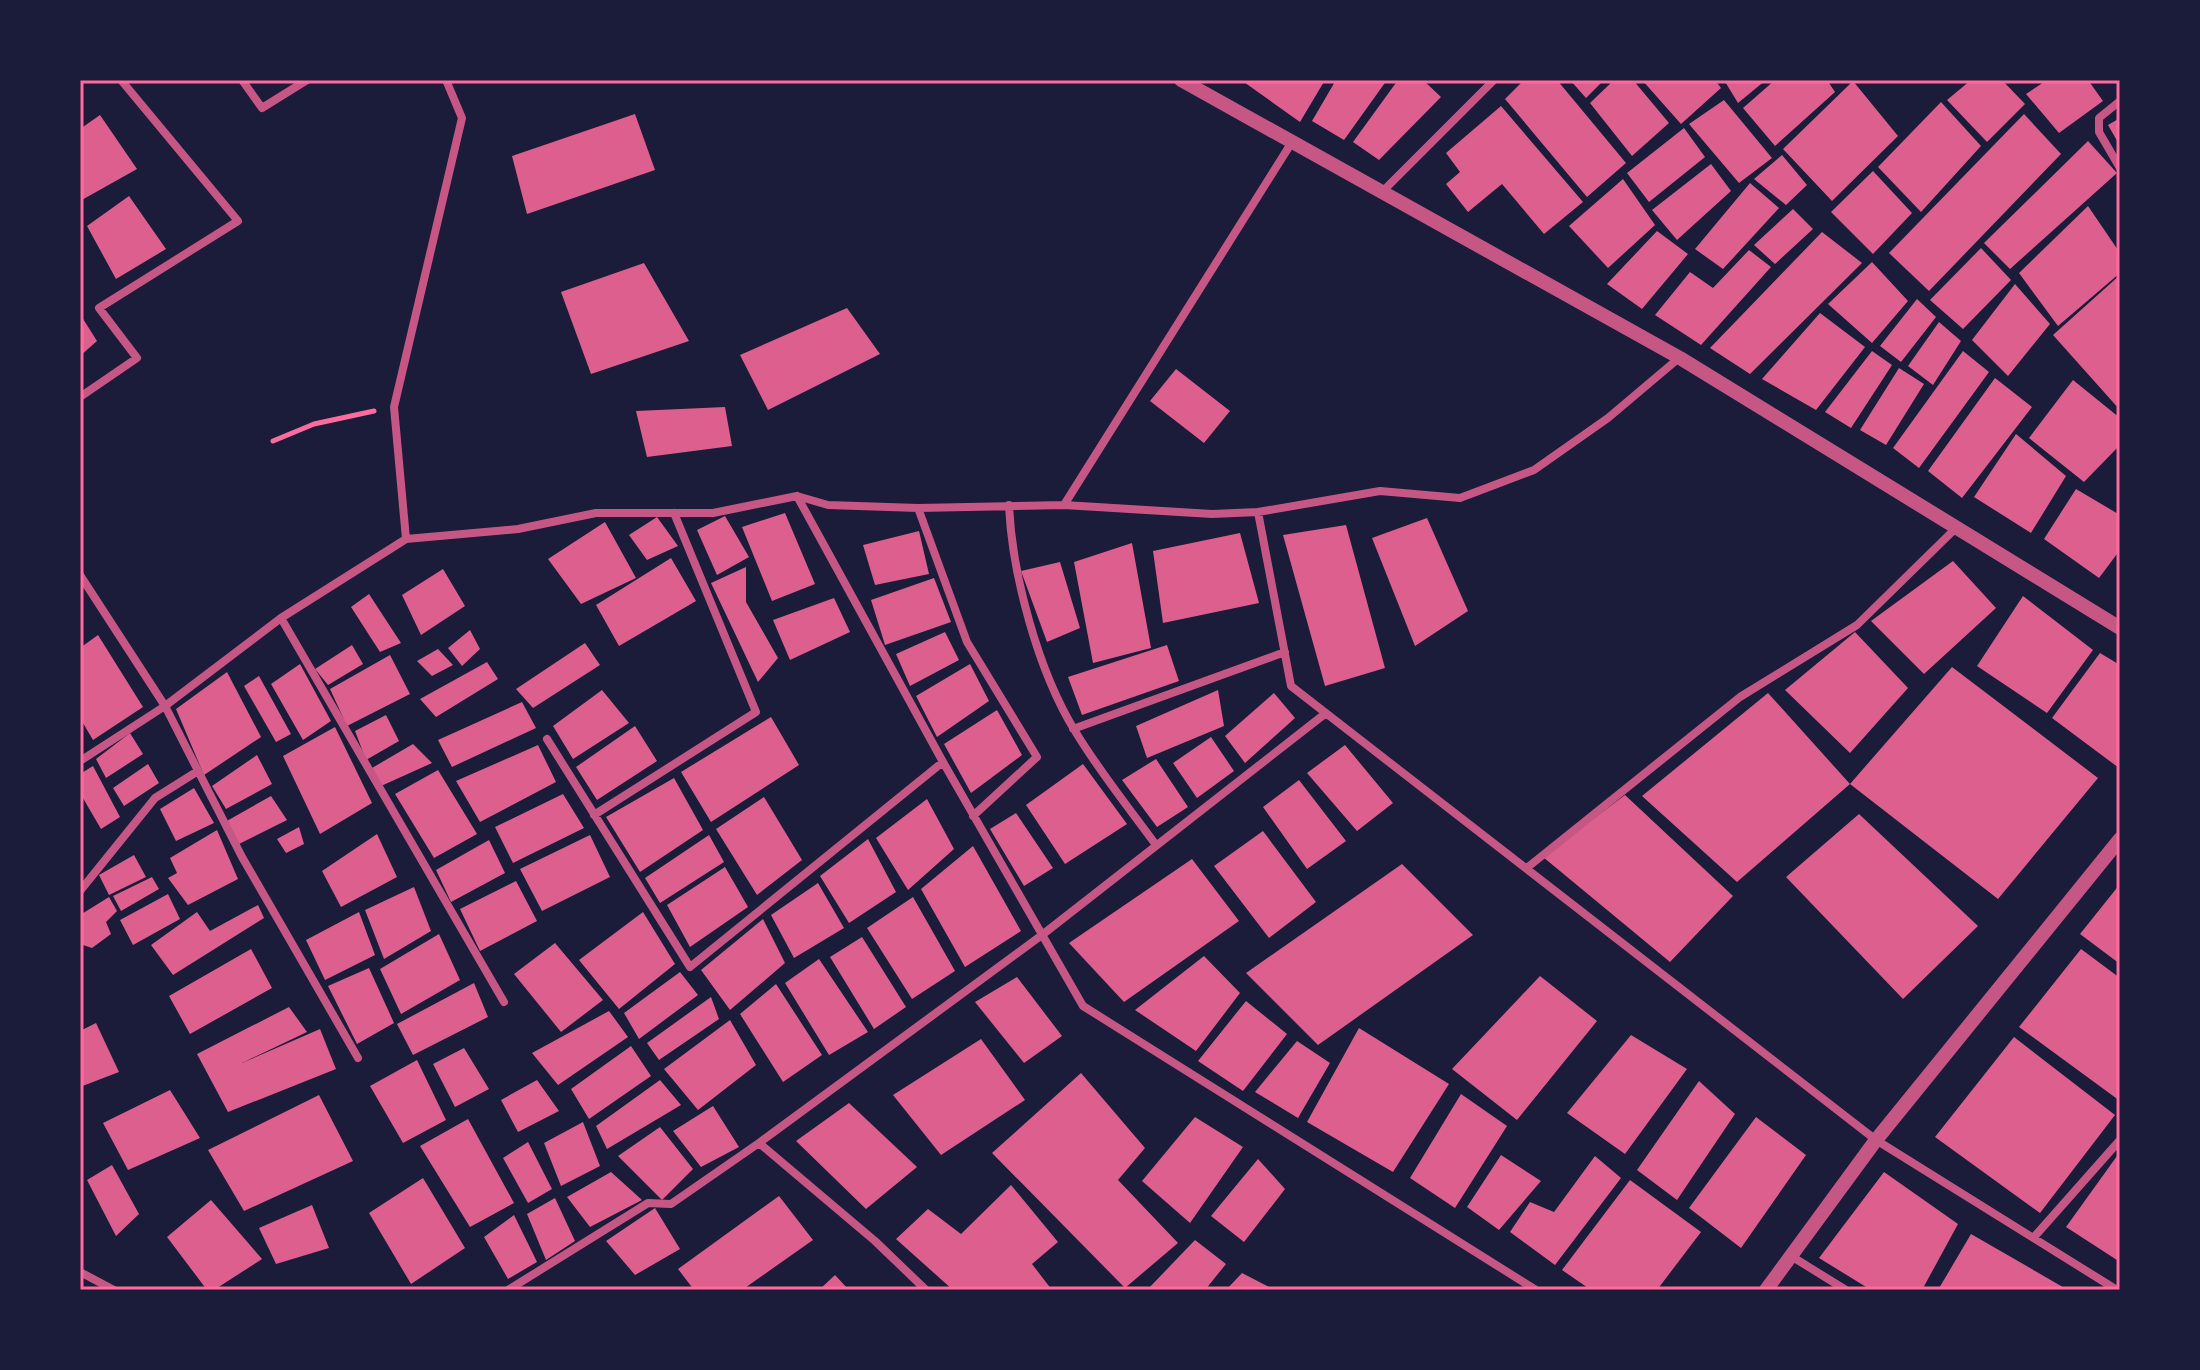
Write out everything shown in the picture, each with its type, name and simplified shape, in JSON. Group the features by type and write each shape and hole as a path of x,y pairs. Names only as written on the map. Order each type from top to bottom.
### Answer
{"street":[{"path":"80,397 137,358 99,308 238,221 121,80"},
{"path":"242,80 262,108 307,80"},
{"path":"406,539 394,407 462,118 446,80"},
{"path":"1181,80 1680,358 2120,628"},
{"path":"1382,192 1494,80"},
{"path":"2120,101 2099,118 2099,132 2120,168"},
{"path":"1064,505 1292,142"},
{"path":"80,761 165,706 281,618 406,539 518,529 596,513 713,513 797,496 828,505 918,508 1064,505 1212,514 1258,512 1380,491 1460,498 1534,470 1608,418 1680,358"},
{"path":"797,496 973,816 1083,1006 1536,1290"},
{"path":"1009,505 1011,552 1035,642 1073,729 1156,845"},
{"path":"918,508 967,642 1037,757 973,816"},
{"path":"1258,512 1291,686 1876,1140 2035,1236 2117,1290"},
{"path":"594,815 756,712 674,513"},
{"path":"1528,867 1740,697 1857,625 1958,526"},
{"path":"80,575 165,706 242,857 358,1058"},
{"path":"281,618 504,1002"},
{"path":"1073,729 1285,652"},
{"path":"508,1290 648,1203 671,1204 759,1143 1042,935 1326,713"},
{"path":"547,739 690,967 943,762"},
{"path":"80,891 155,798 198,771"},
{"path":"1766,1290 1876,1140 2120,839"},
{"path":"2035,1236 2120,1140"},
{"path":"759,1143 875,1241 926,1290"},
{"path":"1791,1256 1846,1290"},
{"path":"80,1272 114,1290"}],"path":[{"path":"273,441 314,424 394,407"}],"building":[{"path":"1241,80 1325,80 1300,122"},
{"path":"1336,80 1387,80 1344,140 1312,121"},
{"path":"1398,80 1423,80 1441,97 1379,160 1353,142"},
{"path":"1524,80 1557,80 1626,163 1587,197 1505,99"},
{"path":"1570,80 1604,80 1586,98"},
{"path":"1614,80 1633,80 1669,123 1632,156 1590,103"},
{"path":"1642,80 1715,80 1721,88 1681,124"},
{"path":"1724,80 1766,80 1738,103"},
{"path":"1775,80 1827,80 1835,92 1775,146 1743,108"},
{"path":"1971,80 2002,80 2025,104 1987,142 1947,100"},
{"path":"2047,80 2088,80 2103,101 2059,133 2026,94"},
{"path":"1853,81 1898,136 1832,201 1783,149"},
{"path":"1724,100 1772,158 1739,183 1689,124"},
{"path":"1941,102 1981,146 1921,212 1878,167"},
{"path":"1501,106 1583,202 1544,234 1502,184 1468,212 1446,184 1460,172 1446,153"},
{"path":"635,114 655,170 527,214 512,156"},
{"path":"2024,114 2061,154 1929,291 1889,253"},
{"path":"100,115 137,169 80,201 80,129"},
{"path":"2120,118 2120,146 2108,125"},
{"path":"1684,128 1705,157 1649,202 1627,173"},
{"path":"2088,141 2117,173 2010,269 1984,243"},
{"path":"1782,155 1807,185 1786,205 1754,179"},
{"path":"1711,164 1731,191 1677,240 1652,210"},
{"path":"1873,171 1912,213 1873,254 1831,212"},
{"path":"1623,179 1655,225 1608,268 1569,226"},
{"path":"1750,183 1779,208 1723,269 1695,249"},
{"path":"129,196 166,249 116,279 87,226"},
{"path":"2088,206 2120,253 2120,273 2058,326 2019,273"},
{"path":"1793,209 1813,229 1775,264 1754,245"},
{"path":"1657,231 1688,254 1642,309 1607,284"},
{"path":"1822,232 1862,263 1750,374 1710,348"},
{"path":"1981,248 2011,280 1963,329 1930,300"},
{"path":"1749,250 1771,267 1701,345 1655,315 1690,272 1713,288"},
{"path":"1872,262 1908,301 1872,343 1828,304"},
{"path":"644,263 689,341 591,374 561,292"},
{"path":"2120,275 2120,410 2053,335"},
{"path":"2015,284 2050,324 2008,376 1972,340"},
{"path":"1917,299 1936,317 1901,362 1880,346"},
{"path":"847,308 880,354 768,410 740,355"},
{"path":"1820,313 1865,347 1816,410 1762,379"},
{"path":"80,314 97,341 80,356"},
{"path":"1939,322 1961,341 1933,385 1908,366"},
{"path":"1872,351 1892,365 1851,428 1825,412"},
{"path":"1963,351 1989,372 1919,468 1893,448"},
{"path":"1899,368 1924,384 1886,445 1860,430"},
{"path":"1176,369 1230,411 1204,443 1150,401"},
{"path":"1995,378 2032,407 1962,498 1928,471"},
{"path":"2073,380 2120,418 2120,445 2084,482 2029,438"},
{"path":"725,407 732,446 647,457 636,411"},
{"path":"2016,434 2066,476 2031,533 1974,497"},
{"path":"2076,489 2120,515 2120,550 2099,578 2044,539"},
{"path":"785,513 815,584 772,601 742,527"},
{"path":"725,516 749,557 717,575 697,530"},
{"path":"657,517 678,546 647,560 629,535"},
{"path":"1427,518 1468,611 1415,646 1372,538"},
{"path":"605,522 636,578 581,604 548,559"},
{"path":"1346,525 1385,668 1325,686 1283,535"},
{"path":"919,531 929,574 875,585 863,545"},
{"path":"1240,533 1259,603 1163,623 1153,551"},
{"path":"1132,543 1151,648 1093,663 1074,562"},
{"path":"671,558 696,601 619,646 596,605"},
{"path":"1953,561 1996,608 1924,674 1871,621"},
{"path":"1060,562 1080,628 1047,642 1021,571"},
{"path":"746,567 746,602 778,658 758,682 711,583"},
{"path":"443,569 465,606 421,635 402,595"},
{"path":"934,578 951,622 885,645 871,600"},
{"path":"369,594 401,643 380,652 351,607"},
{"path":"2023,596 2093,650 2047,713 1977,666"},
{"path":"834,598 850,632 790,660 773,620"},
{"path":"470,630 480,649 462,666 448,648"},
{"path":"945,632 959,660 910,686 896,654"},
{"path":"1855,632 1908,688 1850,753 1785,690"},
{"path":"98,635 143,707 93,740 80,718 80,648"},
{"path":"585,643 600,665 533,708 516,689"},
{"path":"352,645 363,664 328,685 315,669"},
{"path":"1167,645 1179,681 1082,715 1068,677"},
{"path":"438,649 453,665 432,676 417,661"},
{"path":"2100,653 2120,665 2119,768 2052,718"},
{"path":"390,655 410,694 347,726 330,689"},
{"path":"487,662 498,679 436,717 420,699"},
{"path":"300,664 331,721 303,740 271,684"},
{"path":"970,664 989,701 937,737 916,696"},
{"path":"1952,667 2098,778 1998,899 1850,784"},
{"path":"227,672 261,737 204,775 176,709"},
{"path":"259,676 291,734 276,742 244,686"},
{"path":"602,690 629,723 573,759 553,726"},
{"path":"1218,690 1224,726 1147,758 1136,726"},
{"path":"1274,693 1295,718 1245,763 1225,736"},
{"path":"1768,693 1850,784 1737,882 1642,796"},
{"path":"522,702 536,728 452,767 438,740"},
{"path":"997,710 1022,755 971,793 944,744"},
{"path":"386,715 399,741 366,760 355,731"},
{"path":"771,717 799,765 711,822 681,772"},
{"path":"635,726 657,761 597,800 576,767"},
{"path":"335,727 372,803 320,834 283,756"},
{"path":"130,733 143,754 106,778 96,759"},
{"path":"1211,737 1234,771 1197,798 1173,763"},
{"path":"413,744 432,763 381,786 372,768"},
{"path":"538,745 556,782 480,822 456,781"},
{"path":"1345,745 1393,803 1357,831 1307,773"},
{"path":"257,755 272,784 226,809 212,786"},
{"path":"1156,759 1188,807 1157,827 1122,780"},
{"path":"148,764 159,783 124,806 113,788"},
{"path":"1083,764 1127,824 1065,864 1026,805"},
{"path":"93,766 120,817 101,829 80,793 80,774"},
{"path":"438,770 477,834 434,858 395,794"},
{"path":"674,778 703,830 640,872 606,817"},
{"path":"1299,780 1346,841 1307,869 1263,807"},
{"path":"194,788 214,823 176,841 160,809"},
{"path":"563,794 584,828 513,863 495,827"},
{"path":"1625,795 1733,896 1670,962 1543,857"},
{"path":"271,796 287,820 239,844 225,822"},
{"path":"764,797 802,860 757,895 716,829"},
{"path":"927,799 954,849 908,890 876,838"},
{"path":"1016,813 1053,868 1024,886 990,829"},
{"path":"1859,814 1978,926 1903,999 1786,877"},
{"path":"299,827 304,844 286,853 277,839"},
{"path":"217,830 238,879 188,905 168,878 177,873 170,858"},
{"path":"1263,831 1316,902 1269,938 1214,866"},
{"path":"377,834 397,877 341,907 322,871"},
{"path":"590,835 610,877 542,911 520,869"},
{"path":"709,835 724,862 660,903 645,878"},
{"path":"868,839 896,892 849,923 820,876"},
{"path":"489,840 505,873 451,902 436,870"},
{"path":"973,846 1021,931 965,967 921,889"},
{"path":"134,855 146,877 109,895 99,875"},
{"path":"1192,859 1239,921 1124,1002 1069,943"},
{"path":"1402,864 1473,935 1318,1045 1246,973"},
{"path":"725,867 748,907 690,947 667,905"},
{"path":"152,877 159,889 121,911 113,896"},
{"path":"516,881 537,921 480,951 460,909"},
{"path":"818,883 844,928 794,958 771,915"},
{"path":"2120,884 2120,964 2080,934"},
{"path":"414,887 431,931 384,959 365,910"},
{"path":"168,894 180,919 133,945 120,920"},
{"path":"109,897 117,911 106,922 111,934 92,948 80,944 80,915"},
{"path":"913,897 955,971 912,999 867,928"},
{"path":"258,905 264,918 173,975 151,945 197,912 210,931"},
{"path":"359,912 375,955 325,980 306,940"},
{"path":"643,912 675,964 619,1009 579,960"},
{"path":"763,919 785,963 730,1010 701,970"},
{"path":"439,934 460,980 401,1014 380,969"},
{"path":"862,937 906,1007 874,1029 830,957"},
{"path":"555,943 603,1000 561,1032 514,974"},
{"path":"251,949 272,988 190,1034 169,996"},
{"path":"2081,949 2120,978 2120,1101 2019,1027"},
{"path":"1204,956 1240,993 1196,1051 1135,1010"},
{"path":"819,959 868,1032 829,1055 785,983"},
{"path":"369,968 394,1023 357,1044 328,986"},
{"path":"680,972 698,995 639,1039 624,1013"},
{"path":"1540,976 1597,1021 1517,1120 1452,1069"},
{"path":"1017,977 1062,1036 1024,1063 975,1002"},
{"path":"474,983 488,1017 413,1055 397,1024"},
{"path":"776,984 822,1055 783,1082 740,1014"},
{"path":"711,997 719,1019 659,1060 647,1043"},
{"path":"1246,1001 1287,1034 1243,1091 1198,1061"},
{"path":"289,1007 307,1032 242,1063 320,1029 336,1069 228,1112 197,1054"},
{"path":"609,1011 628,1037 558,1085 532,1053"},
{"path":"730,1020 756,1065 698,1110 664,1069"},
{"path":"96,1023 119,1072 80,1087 80,1031"},
{"path":"1359,1028 1449,1084 1393,1172 1307,1122"},
{"path":"1631,1035 1687,1069 1625,1154 1567,1113"},
{"path":"2014,1037 2115,1115 2040,1213 1935,1137"},
{"path":"981,1039 1025,1100 941,1155 893,1095"},
{"path":"1297,1041 1330,1063 1298,1118 1255,1092"},
{"path":"631,1046 651,1076 589,1119 571,1089"},
{"path":"464,1048 489,1089 455,1107 433,1064"},
{"path":"417,1060 446,1120 403,1143 370,1086"},
{"path":"1081,1073 1145,1148 1118,1180 1178,1243 1125,1288 992,1153"},
{"path":"537,1080 559,1111 518,1132 501,1100"},
{"path":"660,1080 681,1105 607,1149 596,1126"},
{"path":"1699,1081 1735,1114 1677,1200 1637,1170"},
{"path":"170,1090 200,1138 128,1170 103,1123"},
{"path":"1461,1094 1507,1126 1455,1208 1410,1178"},
{"path":"319,1095 353,1161 244,1211 208,1150"},
{"path":"849,1103 917,1167 866,1209 796,1141"},
{"path":"713,1106 739,1147 701,1167 673,1131"},
{"path":"1195,1117 1243,1147 1190,1223 1142,1181"},
{"path":"1756,1117 1806,1155 1741,1248 1689,1208"},
{"path":"468,1119 514,1203 470,1227 420,1146"},
{"path":"583,1122 600,1166 561,1186 544,1143"},
{"path":"660,1127 693,1169 662,1200 618,1156"},
{"path":"528,1142 552,1189 528,1203 503,1158"},
{"path":"1501,1155 1541,1181 1499,1230 1467,1207"},
{"path":"1595,1156 1621,1178 1555,1265 1510,1232 1530,1202 1554,1212"},
{"path":"2117,1156 2120,1158 2120,1262 2066,1227"},
{"path":"1258,1159 1285,1189 1244,1242 1211,1216"},
{"path":"112,1165 139,1214 116,1236 87,1180"},
{"path":"611,1172 642,1200 590,1227 567,1197"},
{"path":"1884,1172 1958,1224 1922,1290 1871,1290 1819,1258"},
{"path":"423,1178 465,1248 411,1284 369,1213"},
{"path":"1630,1180 1701,1232 1657,1290 1591,1290 1562,1270"},
{"path":"1011,1185 1058,1242 1032,1264 1052,1290 953,1290 896,1239 928,1209 961,1234"},
{"path":"779,1196 813,1240 742,1290 694,1290 678,1269"},
{"path":"555,1198 575,1241 546,1260 527,1214"},
{"path":"211,1200 262,1259 214,1290 207,1290 167,1237"},
{"path":"312,1205 329,1248 276,1264 259,1228"},
{"path":"655,1208 680,1249 635,1275 606,1241"},
{"path":"514,1215 537,1262 508,1279 484,1237"},
{"path":"1971,1234 2068,1290 1938,1290"},
{"path":"1195,1240 1226,1264 1205,1290 1147,1290"},
{"path":"1242,1273 1275,1290 1226,1290"},
{"path":"835,1275 849,1290 819,1290"}]}
